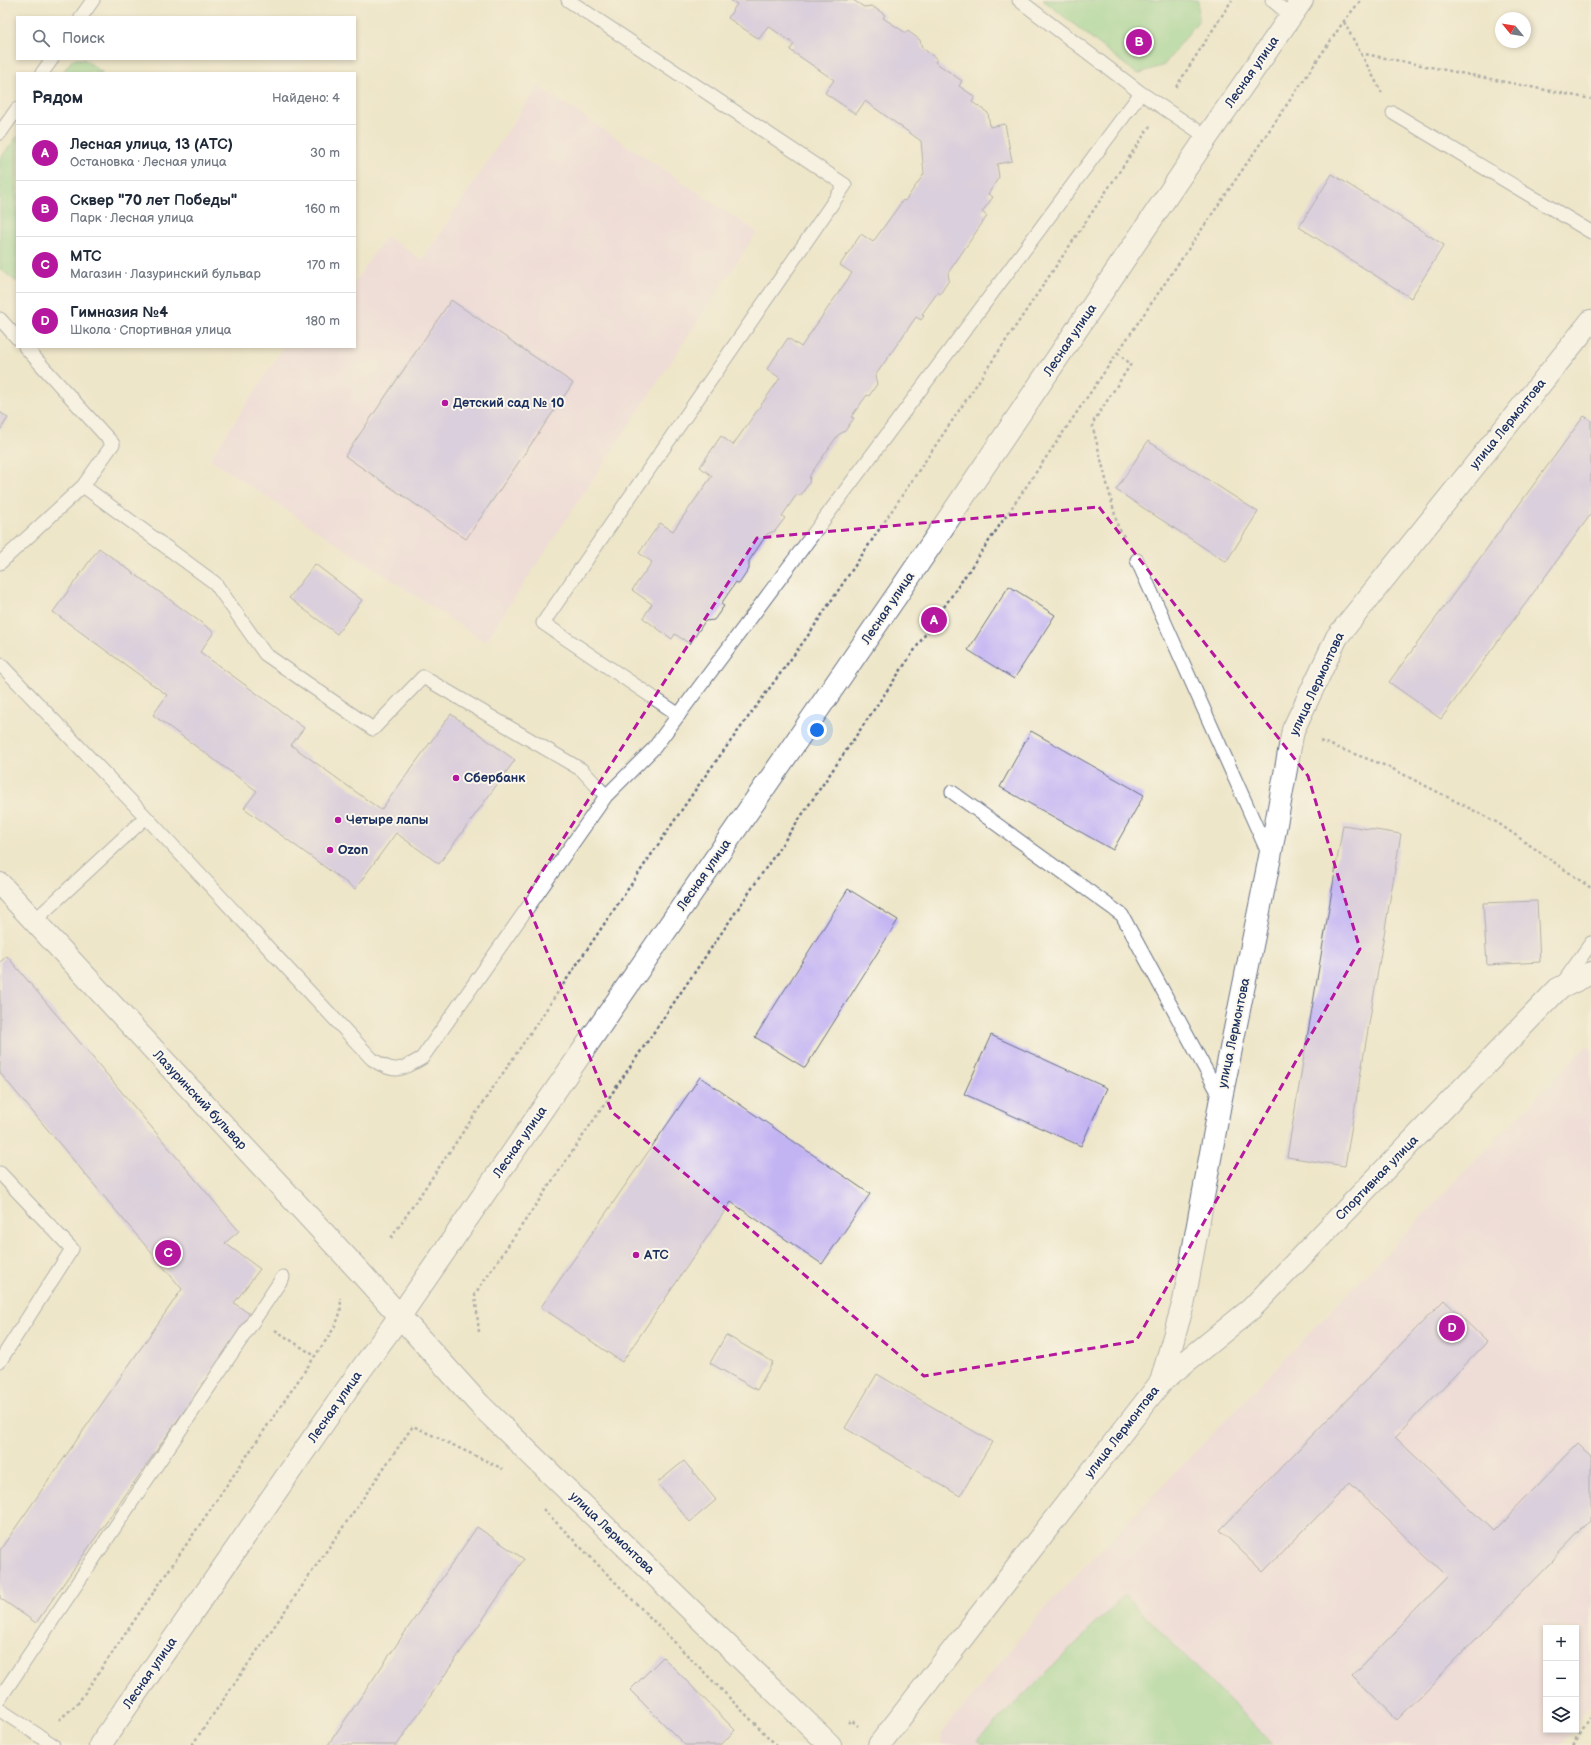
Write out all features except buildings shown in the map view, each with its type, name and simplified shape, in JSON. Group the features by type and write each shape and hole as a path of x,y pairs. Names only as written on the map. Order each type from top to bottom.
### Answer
{"street":[{"name":"Лесная улица","path":"100,1745 352,1382 400,1316 897,596 1207,137 1297,8"},
{"name":"улица Лермонтова","path":"879,1745 1161,1382 1184,1301 1221,1098 1270,857 1293,730 1337,637 1591,321"},
{"name":"Лазуринский бульвар","path":"0,884 400,1316"},
{"name":"Спортивная улица","path":"1161,1382 1251,1309 1558,989 1591,973"},
{"name":"улица Лермонтова","path":"400,1316 480,1405 830,1745"}],"lane":[{"path":"82,16 93,0"},
{"path":"568,0 845,185 543,623 679,716"},
{"path":"1019,0 1141,93 1207,137"},
{"path":"1272,0 1297,8"},
{"path":"43,72 51,60"},
{"path":"0,664 146,817 372,1059 382,1066 394,1071 405,1068 422,1058 606,796 654,748 679,716 1141,93"},
{"path":"0,134 16,110"},
{"path":"1393,113 1591,232"},
{"path":"0,319 16,337"},
{"path":"0,563 83,486 113,444 26,348"},
{"path":"83,486 215,582 265,654 373,729 422,677 582,770 606,796"},
{"path":"1137,560 1270,857"},
{"path":"952,792 1122,915 1221,1098"},
{"path":"34,921 146,817"},
{"path":"1558,989 1591,943"},
{"path":"0,1173 72,1249 0,1360"},
{"path":"0,1698 283,1277"},
{"path":"0,1710 52,1745"}],"path":[{"path":"391,1238 696,789 807,637 1203,48 1232,0"},
{"path":"479,1332 475,1294 1344,21 1361,0"},
{"path":"1344,21 1393,113"},
{"path":"1360,53 1591,99"},
{"path":"1117,353 1131,364 1092,424 1118,527 1137,560"},
{"path":"1293,730 1389,767 1498,823 1591,888"},
{"path":"40,1737 78,1703 315,1356 340,1316 342,1307 340,1298"},
{"path":"256,1317 315,1356"},
{"path":"192,1745 413,1426 504,1469 509,1474"},
{"path":"542,1508 776,1745"},
{"path":"1574,1745 1591,1719"}],"highlighted area":[{"path":"1099,507 1308,776 1360,949 1136,1341 924,1376 612,1112 525,898 757,538"}],"shaded area":[{"name":"Детский сад № 10","path":"538,86 757,232 485,642 210,459 283,348 356,348 356,281 386,236 422,260"},
{"path":"1585,1047 1591,1047 1591,1702 1579,1720 1579,1625 1543,1625 1543,1733 1571,1733 1563,1745 941,1745 942,1733 1043,1610"}],"green space":[{"path":"1043,0 1198,0 1199,20 1164,65 1137,74"},
{"path":"72,60 85,60 102,72 63,72"},
{"path":"16,137 16,281 0,269 0,159"},
{"path":"1125,1595 1273,1745 981,1745 977,1741"}],"place":[{"name":"Сквер \"70 лет Победы\"","path":"1139,42"},
{"name":"Детский сад № 10","path":"445,403"},
{"name":"Лесная улица, 13 (АТС)","path":"934,620"},
{"name":"Сбербанк","path":"456,778"},
{"name":"Четыре лапы","path":"338,820"},
{"name":"Ozon","path":"330,850"},
{"name":"МТС","path":"168,1253"},
{"name":"АТС","path":"636,1255"},
{"name":"Гимназия №4","path":"1452,1328"}]}
